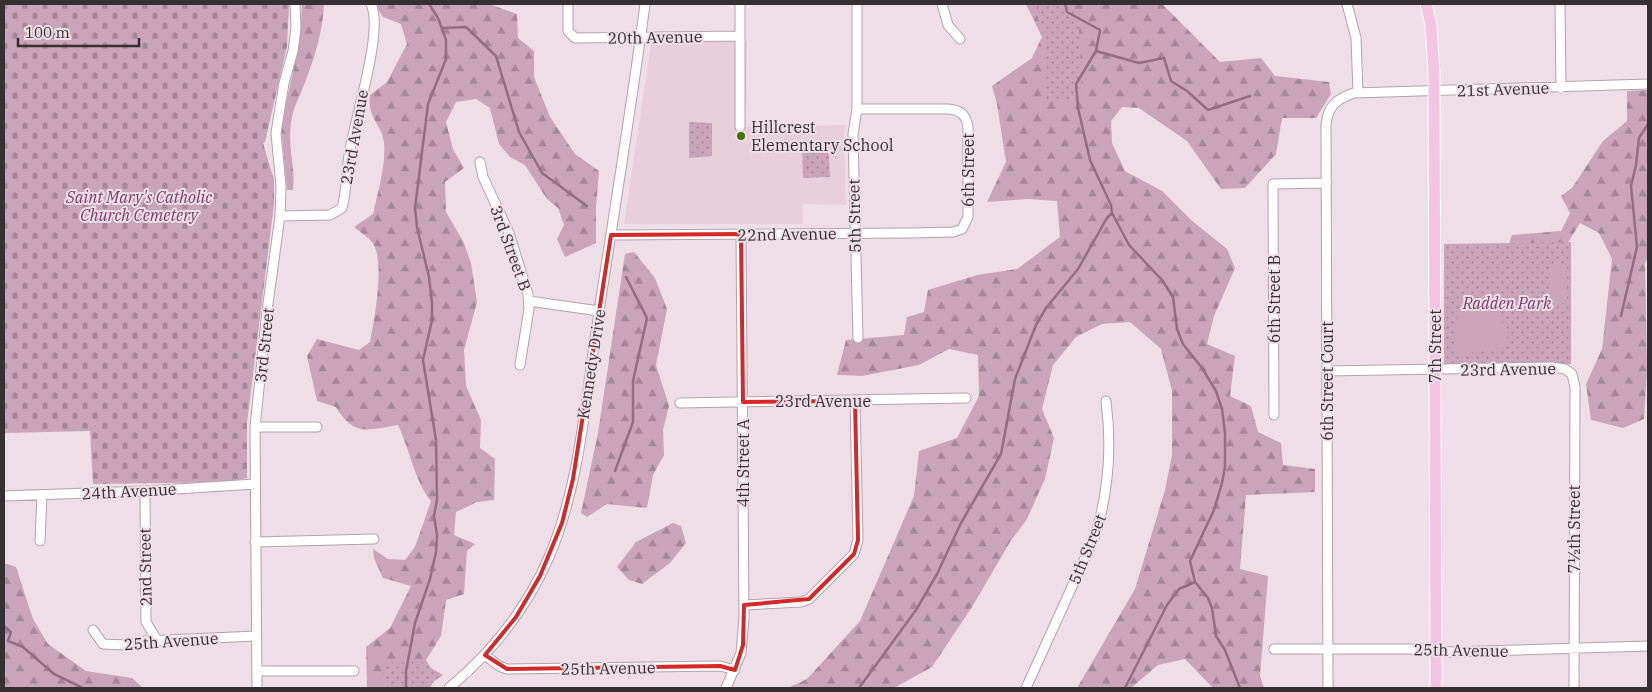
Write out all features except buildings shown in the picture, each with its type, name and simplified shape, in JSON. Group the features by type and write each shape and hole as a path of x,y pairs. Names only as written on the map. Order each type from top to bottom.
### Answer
{"main road":[{"name":"7th Street","path":"1426,4 1434,53 1436,688"}],"street":[{"name":"3rd Street","path":"257,688 256,427 266,320 280,216 281,186 276,133 284,83 293,51 296,28 295,4"},
{"name":"23rd Avenue","path":"280,216 330,215 342,208 349,153 375,36 375,16 371,4"},
{"name":"20th Avenue","path":"568,4 567,25 571,36 580,39 739,36"},
{"name":"Kennedy Drive","path":"449,688 485,655 516,617 540,576 562,523 573,479 645,4"},
{"path":"740,4 740,127"},
{"name":"5th Street","path":"857,4 856,109 852,134 858,338"},
{"path":"942,4 948,25 960,39"},
{"path":"1347,4 1356,38 1358,93"},
{"path":"1560,4 1561,88"},
{"name":"21st Avenue","path":"1358,93 1648,84"},
{"name":"6th Street Court","path":"1328,688 1326,126 1328,113 1336,100 1358,93"},
{"name":"6th Street","path":"856,109 948,109 961,112 967,120 968,127 968,217 962,229"},
{"name":"3rd Street B","path":"480,162 483,177 511,239 529,301 520,364"},
{"name":"6th Street B","path":"1274,415 1274,184 1327,183"},
{"name":"22nd Avenue","path":"611,235 953,232 962,229"},
{"name":"4th Street A","path":"726,688 735,670 743,645 741,234"},
{"path":"529,301 599,311"},
{"name":"23rd Avenue","path":"1327,372 1552,367 1569,370"},
{"name":"7½th Street","path":"1569,370 1575,387 1574,688"},
{"name":"23rd Avenue","path":"680,403 966,398"},
{"path":"744,605 801,602 809,599 854,554 858,546 855,401"},
{"name":"5th Street","path":"1026,688 1095,536 1102,513 1109,477 1110,445 1106,401"},
{"path":"256,427 317,427"},
{"name":"24th Avenue","path":"4,496 145,491 255,484"},
{"name":"2nd Street","path":"145,491 146,622 157,640"},
{"path":"40,541 42,495"},
{"path":"255,542 374,539"},
{"name":"25th Avenue","path":"93,630 98,639 106,645 127,645 157,640 256,636"},
{"name":"25th Avenue","path":"1274,649 1436,650 1450,652 1648,646"},
{"name":"25th Avenue","path":"485,655 499,666 507,669 720,666 735,670"},
{"path":"257,671 354,671"}],"highlighted area":[{"path":"741,234 743,402 855,401 858,540 854,554 809,599 744,605 743,645 735,670 720,666 507,669 485,655 516,617 540,576 562,523 573,479 611,235"}],"shaded area":[{"name":"Hillcrest Elementary School","path":"747,41 746,127 846,125 844,132 846,205 802,204 803,224 624,224 651,44"}],"green space":[{"name":"Saint Mary's Catholic Church Cemetery","path":"4,4 289,4 287,46 265,142 263,143 274,180 274,204 247,423 247,478 231,482 93,484 90,431 4,433"},
{"path":"302,4 324,4 320,35 308,75 294,109 290,127 294,181 293,190 287,190 281,125 300,41"},
{"path":"374,4 489,4 517,14 518,38 534,51 534,77 550,117 575,154 599,171 596,243 565,257 557,239 564,225 558,208 547,199 525,165 510,157 499,144 490,108 476,99 456,102 446,122 453,149 464,168 445,182 446,212 463,241 471,263 477,302 464,350 466,386 481,420 480,448 495,459 494,500 477,502 456,512 454,535 475,544 467,551 464,594 446,600 441,636 426,660 436,677 430,688 367,688 366,647 390,628 411,586 383,578 374,558 373,549 388,559 405,560 415,547 431,501 420,484 398,425 378,429 355,427 343,417 336,407 317,401 307,356 317,339 359,350 370,342 378,291 378,262 372,242 354,227 373,214 384,161 383,136 371,110 370,95 387,82 407,44 401,24 383,17"},
{"path":"1026,4 1162,4 1220,62 1261,58 1275,76 1329,82 1331,94 1316,118 1282,118 1276,154 1245,188 1221,189 1187,141 1139,108 1122,107 1111,121 1112,143 1125,171 1162,191 1191,220 1227,249 1235,268 1214,316 1207,344 1235,356 1230,396 1251,406 1258,432 1281,443 1283,465 1315,469 1315,492 1246,495 1240,569 1268,576 1260,676 1264,688 1213,688 1185,659 1158,665 1131,688 1077,688 1135,589 1165,490 1172,455 1172,391 1161,349 1130,322 1102,324 1076,337 1053,365 1042,409 1054,438 1045,479 1027,519 1010,542 972,607 932,667 894,688 788,688 807,679 860,621 914,496 919,451 957,438 979,396 978,355 949,349 919,365 862,376 837,375 846,340 904,335 907,317 924,312 928,290 977,275 1017,269 1060,237 1057,201 1028,199 987,202 1006,162 997,104 992,86 1032,58 1042,37"},
{"path":"1032,4 1072,4 1079,25 1082,99 1045,100 1044,34"},
{"path":"1648,90 1648,258 1645,263 1647,370 1644,419 1623,428 1591,420 1586,384 1602,349 1612,259 1599,233 1580,223 1561,254 1505,255 1512,235 1561,231 1570,213 1561,196 1572,188 1603,141 1627,121 1627,91"},
{"path":"689,122 712,123 712,156 689,158"},
{"path":"802,141 828,141 830,177 803,178"},
{"name":"Radden Park","path":"1571,242 1571,364 1446,365 1444,363 1444,244"},
{"path":"634,252 655,278 667,309 656,365 669,406 663,430 664,455 653,475 647,508 607,504 587,517 581,513 598,433 625,254"},
{"path":"1551,264 1567,264 1567,303 1551,303"},
{"path":"1462,296 1486,300 1508,330 1507,347 1457,355 1454,343"},
{"path":"673,523 681,526 686,543 670,563 642,584 629,580 617,567 636,542"},
{"path":"4,563 16,567 33,619 48,644 86,671 132,678 143,688 4,688"},
{"path":"421,662 443,675 425,688 384,688 383,663"}],"waterway":[{"path":"406,688 406,671 415,623 430,579 436,552 437,535 434,516 437,500 436,440 423,360 432,320 432,303 429,277 417,227 415,208 428,104 446,59 446,40 438,18 429,4"},
{"path":"1065,4 1067,12 1100,30 1096,51 1076,84 1078,108 1090,160 1111,205 1112,213 1129,245 1162,280 1173,297 1177,329 1183,344 1202,368 1216,391 1222,409 1225,433 1225,467 1222,483 1214,510 1190,561 1195,582 1208,598 1212,608 1216,636 1225,650 1240,688"},
{"path":"442,28 466,27 496,56 519,132 542,173 587,206"},
{"path":"1096,51 1139,63 1164,58 1171,81 1187,91 1208,110 1250,96"},
{"path":"1621,316 1637,247 1631,186 1639,138 1648,124"},
{"path":"859,688 916,610 937,574 961,523 1001,454 1015,379 1036,325 1046,308 1078,269 1107,218 1112,213"},
{"path":"615,471 633,422 633,381 647,318 626,277"},
{"path":"1125,688 1167,605 1179,589 1195,582"},
{"path":"4,626 11,632 8,641 23,647 54,674 83,688"}],"place":[{"name":"Hillcrest Elementary School","path":"741,136"}]}
